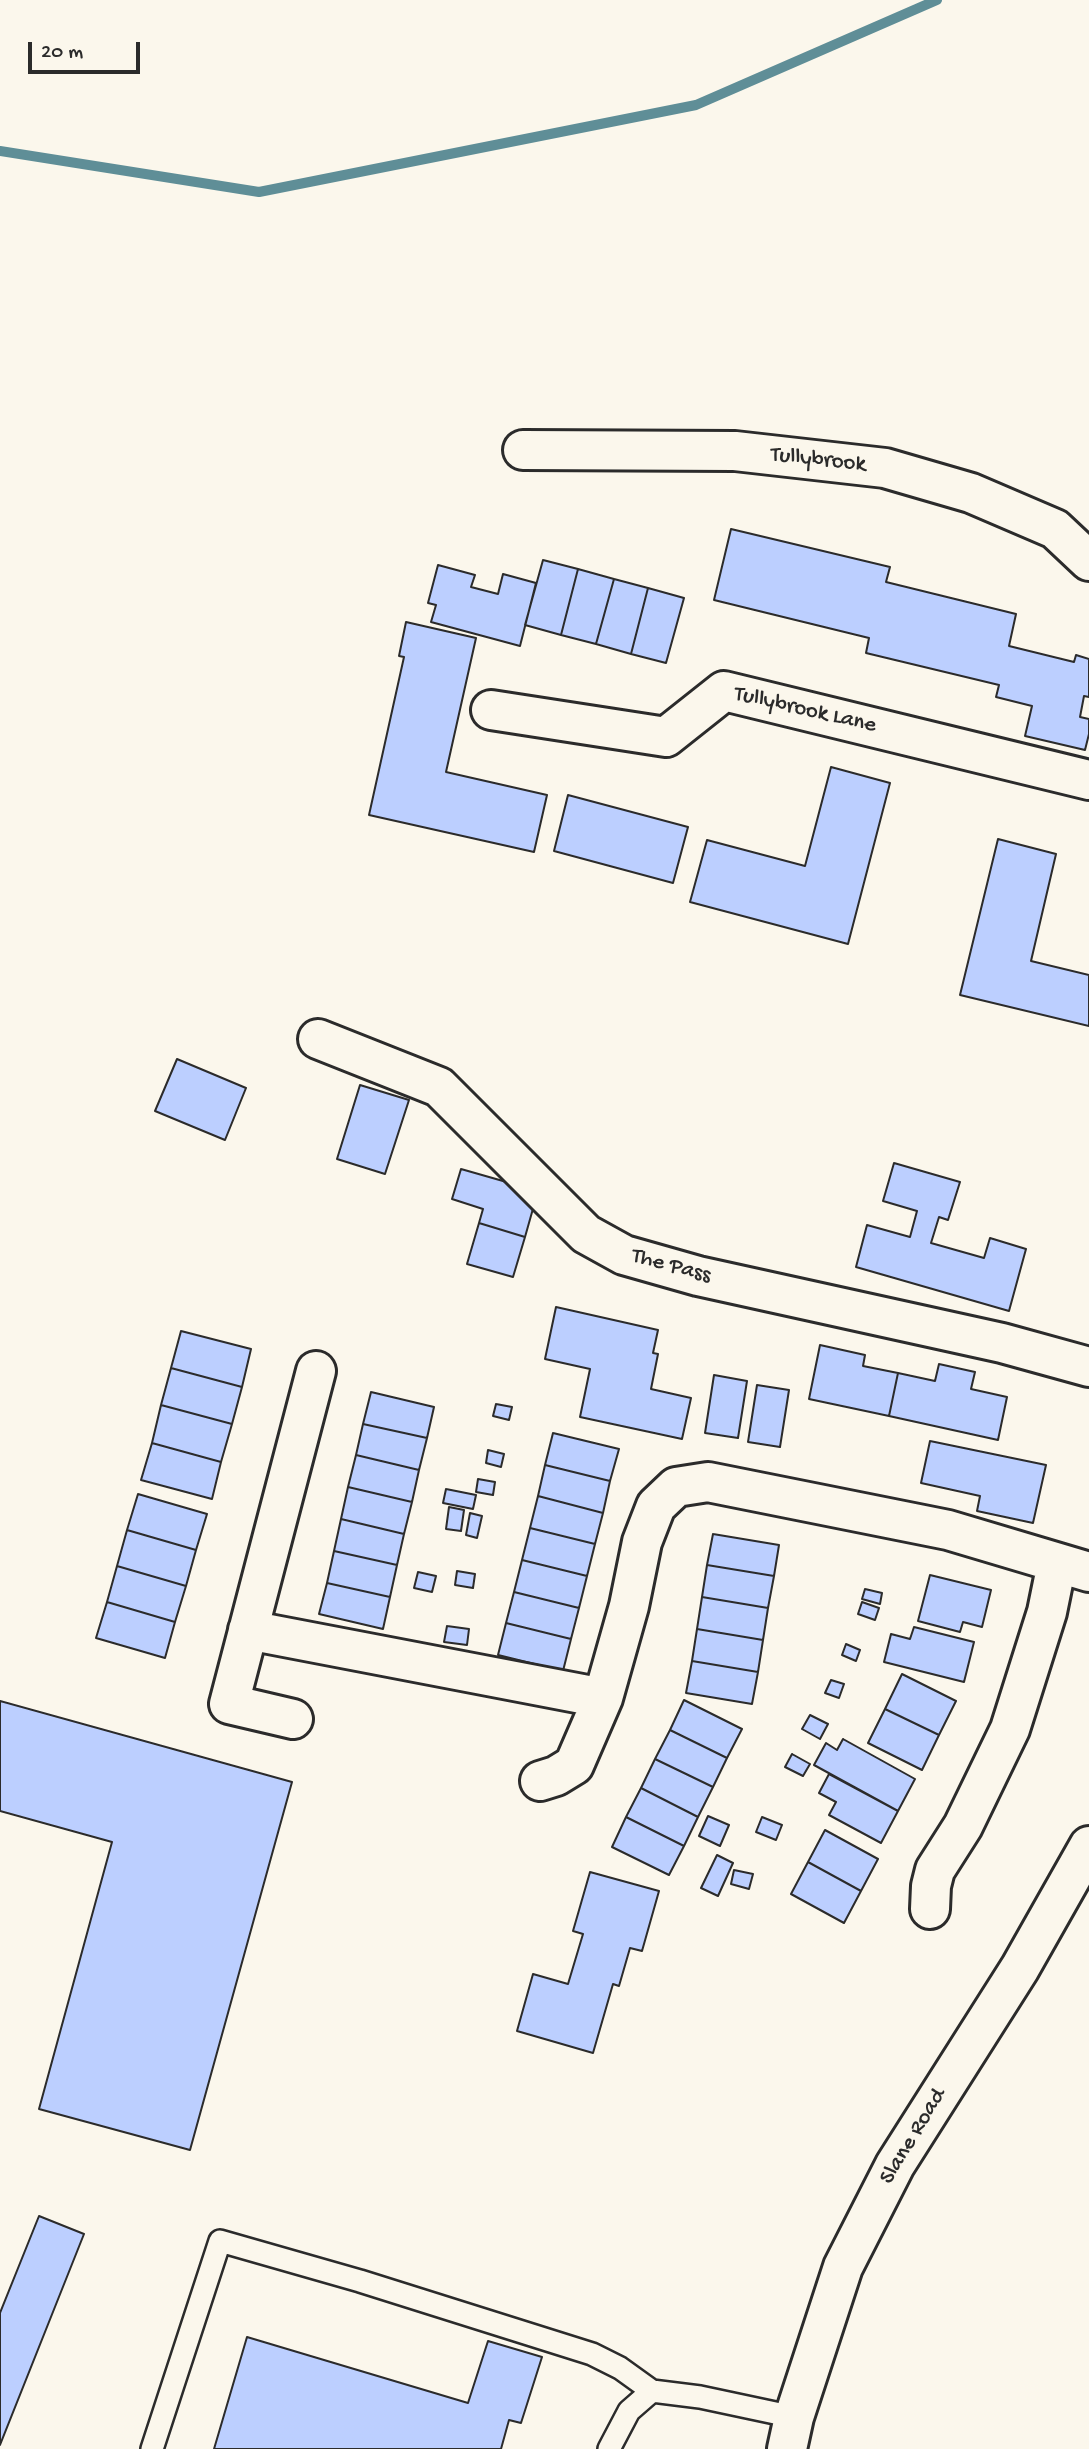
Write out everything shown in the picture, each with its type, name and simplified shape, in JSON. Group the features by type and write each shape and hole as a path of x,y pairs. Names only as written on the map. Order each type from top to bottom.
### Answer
{"street":[{"name":"Tullybrook","path":"523,450 735,452 885,468 971,493 1055,529 1089,561"},
{"name":"Tullybrook Lane","path":"491,710 666,737 724,691 1089,780"},
{"name":"The Pass","path":"318,1039 439,1087 586,1234 624,1255 698,1276 1002,1343 1089,1367"},
{"path":"293,1719 229,1704 316,1371"},
{"path":"540,1780 556,1776 574,1765 603,1698 629,1606 642,1542 656,1506 676,1487 708,1482 948,1530 1073,1567 1047,1612 1010,1729 963,1826 935,1870 930,1886 930,1909"},
{"path":"248,1630 603,1698"},
{"name":"Slane Road","path":"790,2433 843,2267 895,2165 1020,1968 1089,1846"}],"lane":[{"path":"152,2449 220,2241 360,2281 592,2354 620,2368 652,2391 700,2397 790,2433"},
{"path":"608,2449 629,2411 652,2391"}],"building":[{"path":"731,529 890,567 886,582 1016,614 1009,646 1074,662 1076,655 1089,659 1089,697 1084,696 1080,717 1089,719 1085,750 1025,736 1032,706 996,697 999,685 866,653 869,638 714,600"},
{"path":"543,560 578,569 561,635 525,625"},
{"path":"438,565 475,575 471,587 498,594 503,574 536,583 520,646 431,622 436,605 428,603"},
{"path":"578,569 614,579 596,644 561,635"},
{"path":"614,579 648,588 631,654 596,644"},
{"path":"648,588 684,598 666,663 631,654"},
{"path":"406,622 476,638 446,772 547,795 534,852 369,815 404,657 399,656"},
{"path":"831,767 890,783 848,944 690,902 707,840 805,866"},
{"path":"568,795 688,827 673,883 554,851"},
{"path":"998,839 1056,854 1031,961 1089,975 1089,1026 960,995"},
{"path":"177,1059 246,1088 225,1140 155,1111"},
{"path":"360,1085 409,1100 385,1174 337,1159"},
{"path":"894,1163 960,1182 948,1220 939,1217 931,1243 984,1258 990,1238 1026,1249 1009,1311 856,1267 867,1225 910,1237 917,1211 883,1201"},
{"path":"461,1169 538,1191 525,1237 479,1223 483,1209 452,1199"},
{"path":"479,1223 525,1237 513,1277 467,1264"},
{"path":"556,1307 658,1330 653,1353 658,1354 651,1389 691,1398 682,1439 580,1417 590,1369 545,1359"},
{"path":"181,1331 251,1349 242,1387 171,1368"},
{"path":"820,1345 865,1355 863,1366 898,1373 889,1416 809,1399"},
{"path":"939,1364 975,1372 971,1389 1007,1397 998,1440 889,1416 898,1373 935,1381"},
{"path":"171,1368 242,1387 232,1424 161,1405"},
{"path":"714,1375 747,1381 738,1438 705,1433"},
{"path":"757,1385 789,1390 780,1447 748,1442"},
{"path":"371,1392 434,1407 427,1438 363,1424"},
{"path":"496,1404 512,1407 509,1420 493,1416"},
{"path":"161,1405 232,1424 221,1462 152,1443"},
{"path":"363,1424 427,1438 419,1470 356,1455"},
{"path":"553,1433 619,1449 610,1481 545,1465"},
{"path":"930,1441 1046,1465 1033,1523 977,1511 980,1496 921,1483"},
{"path":"152,1443 221,1462 212,1499 141,1480"},
{"path":"488,1450 504,1454 501,1467 486,1463"},
{"path":"356,1455 419,1470 412,1502 348,1487"},
{"path":"545,1465 610,1481 603,1513 538,1496"},
{"path":"478,1479 495,1482 493,1495 476,1492"},
{"path":"348,1487 412,1502 404,1534 341,1519"},
{"path":"446,1489 476,1495 473,1509 443,1503"},
{"path":"138,1494 207,1514 196,1550 127,1530"},
{"path":"538,1496 603,1513 595,1544 530,1528"},
{"path":"449,1507 464,1510 461,1531 446,1529"},
{"path":"470,1513 482,1516 477,1538 466,1535"},
{"path":"341,1519 404,1534 397,1565 334,1551"},
{"path":"530,1528 595,1544 587,1576 522,1560"},
{"path":"127,1530 196,1550 186,1586 117,1566"},
{"path":"713,1534 779,1545 774,1576 707,1565"},
{"path":"334,1551 397,1565 390,1597 327,1583"},
{"path":"522,1560 587,1576 579,1608 514,1592"},
{"path":"707,1565 774,1576 768,1608 702,1597"},
{"path":"117,1566 186,1586 175,1622 107,1602"},
{"path":"457,1571 475,1574 473,1588 455,1585"},
{"path":"418,1572 436,1576 432,1592 414,1588"},
{"path":"930,1575 991,1590 982,1627 963,1622 960,1632 918,1621"},
{"path":"327,1583 390,1597 383,1629 319,1614"},
{"path":"865,1589 882,1593 880,1604 862,1599"},
{"path":"514,1592 579,1608 571,1639 506,1623"},
{"path":"702,1597 768,1608 763,1640 697,1629"},
{"path":"107,1602 175,1622 165,1658 96,1638"},
{"path":"862,1602 879,1608 875,1620 858,1614"},
{"path":"506,1623 571,1639 563,1671 498,1655"},
{"path":"447,1626 469,1629 467,1645 444,1642"},
{"path":"914,1627 974,1642 964,1682 884,1662 891,1634 910,1639"},
{"path":"697,1629 763,1640 758,1672 692,1661"},
{"path":"846,1644 860,1650 856,1661 842,1655"},
{"path":"692,1661 758,1672 752,1704 686,1693"},
{"path":"902,1674 956,1701 939,1735 885,1709"},
{"path":"831,1680 844,1684 839,1698 825,1693"},
{"path":"684,1700 742,1729 727,1758 670,1730"},
{"path":"0,1701 292,1782 190,2150 39,2109 112,1842 0,1811"},
{"path":"885,1709 939,1735 922,1770 868,1743"},
{"path":"810,1715 828,1724 820,1739 802,1729"},
{"path":"670,1730 727,1758 713,1787 655,1759"},
{"path":"843,1739 915,1779 898,1811 814,1765 826,1743 837,1750"},
{"path":"792,1754 810,1764 803,1776 785,1767"},
{"path":"655,1759 713,1787 698,1817 641,1788"},
{"path":"829,1774 898,1811 881,1843 829,1815 836,1802 819,1793"},
{"path":"641,1788 698,1817 684,1846 626,1817"},
{"path":"708,1816 729,1825 720,1846 699,1836"},
{"path":"626,1817 684,1846 669,1875 612,1847"},
{"path":"762,1817 782,1825 776,1840 756,1832"},
{"path":"825,1830 878,1859 861,1891 808,1862"},
{"path":"717,1855 733,1863 718,1896 701,1888"},
{"path":"808,1862 861,1891 844,1923 791,1894"},
{"path":"734,1870 753,1874 749,1889 731,1884"},
{"path":"590,1872 659,1891 642,1951 630,1948 619,1986 613,1984 593,2053 517,2031 533,1974 568,1984 583,1934 573,1931"},
{"path":"39,2216 84,2234 0,2445 0,2313"},
{"path":"247,2337 468,2403 488,2341 542,2357 521,2423 509,2420 501,2449 214,2449"}],"waterway":[{"path":"0,151 259,192 696,105 937,0"}]}
